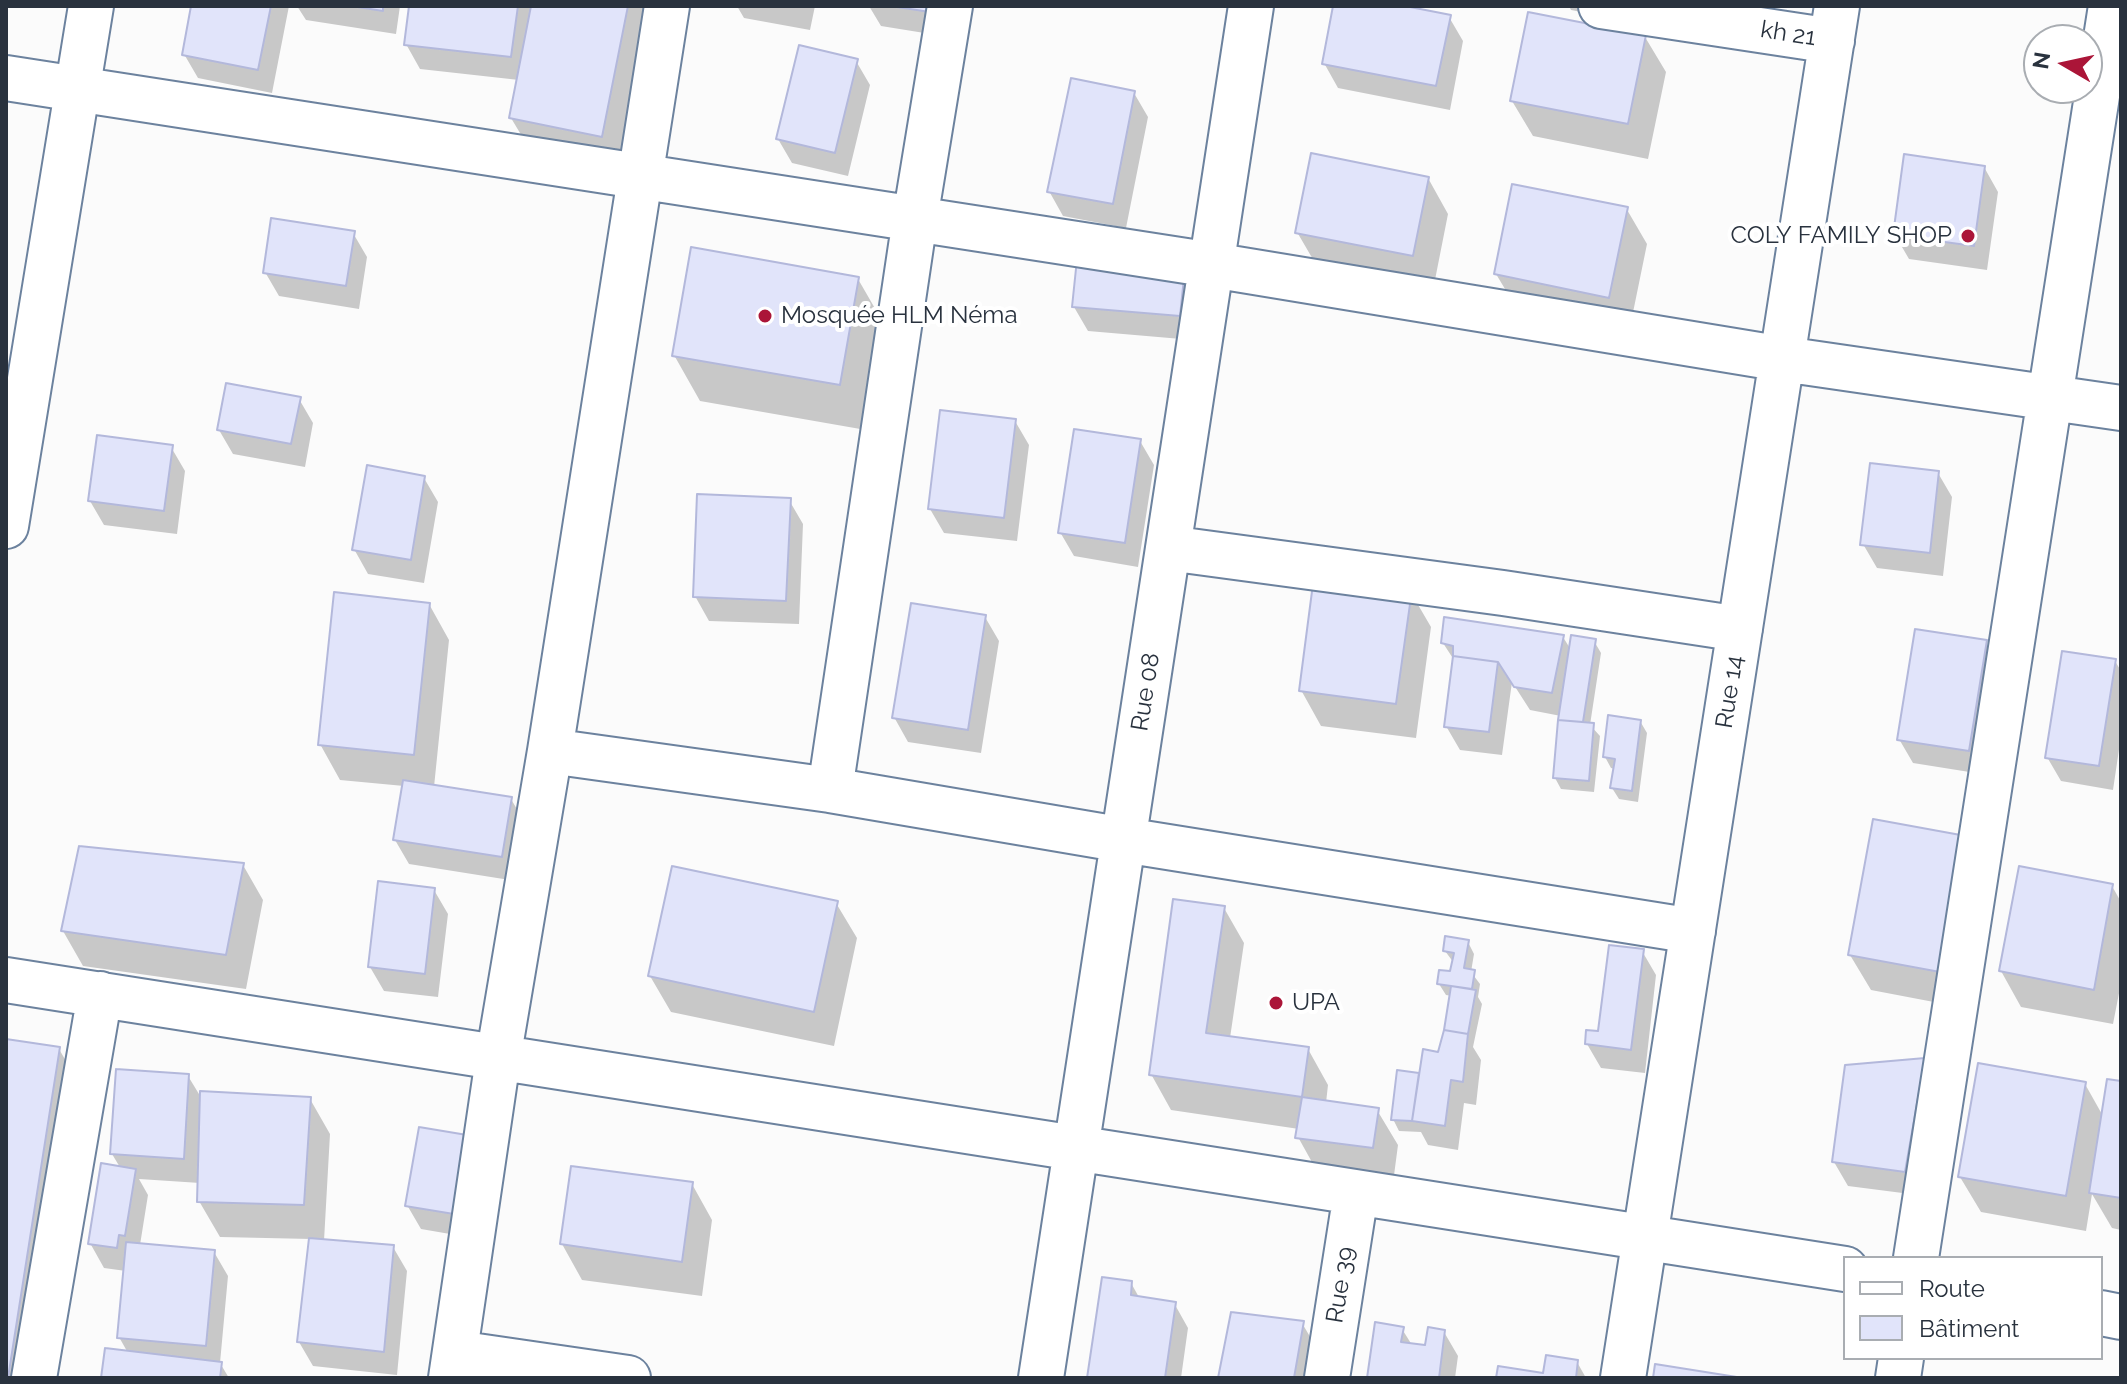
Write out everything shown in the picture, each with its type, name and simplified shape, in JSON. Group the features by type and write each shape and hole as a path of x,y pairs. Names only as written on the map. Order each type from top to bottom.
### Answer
{"street":[{"path":"6,526 91,6"},
{"path":"628,1378 453,1366 498,1059 550,751 667,6"},
{"path":"830,790 950,6"},
{"name":"Rue 08","path":"1041,1378 1251,6"},
{"name":"kh 21","path":"1601,6 1835,23"},
{"path":"1916,1256 2111,6"},
{"name":"Rue 14","path":"1623,1378 1835,23"},
{"path":"6,78 1212,265 1783,359 2121,408"},
{"path":"1168,548 1503,593 1740,629"},
{"path":"550,751 830,790 1693,931"},
{"path":"6,980 1843,1269"},
{"path":"34,1378 100,994"},
{"name":"Rue 39","path":"1327,1378 1356,1193"}],"building":[{"path":"191,6 271,6 258,70 182,55"},
{"path":"351,6 383,6 383,11"},
{"path":"409,6 518,6 511,57 404,45"},
{"path":"531,6 628,6 602,137 509,118"},
{"path":"890,6 931,6 930,12"},
{"path":"1333,6 1405,6 1451,15 1436,86 1322,64"},
{"path":"1528,12 1646,35 1628,124 1510,101"},
{"path":"799,45 858,59 835,153 776,139"},
{"path":"1071,78 1135,91 1113,204 1047,192"},
{"path":"1311,153 1429,177 1413,256 1295,233"},
{"path":"1904,154 1985,166 1974,246 1893,235"},
{"path":"1512,184 1628,207 1609,298 1494,274"},
{"path":"271,218 355,231 346,286 263,273"},
{"name":"Mosquée HLM Néma","path":"691,247 859,277 840,385 672,356"},
{"path":"1077,259 1185,268 1180,316 1072,307"},
{"path":"226,383 301,397 291,444 217,430"},
{"path":"940,410 1016,419 1004,518 928,509"},
{"path":"1074,429 1141,439 1125,543 1058,533"},
{"path":"97,435 173,445 164,511 88,501"},
{"path":"1870,463 1939,471 1930,553 1860,545"},
{"path":"367,465 425,476 411,560 352,550"},
{"path":"697,494 791,498 786,601 693,597"},
{"path":"1314,576 1412,590 1396,704 1299,691"},
{"path":"334,592 430,603 414,755 318,745"},
{"path":"911,603 986,615 968,730 892,718"},
{"path":"1444,617 1564,635 1552,693 1514,687 1498,662 1453,656 1453,646 1441,643"},
{"path":"1915,629 1987,640 1969,751 1897,740"},
{"path":"1571,635 1596,639 1583,722 1558,720"},
{"path":"2062,651 2116,659 2099,766 2045,758"},
{"path":"1453,656 1498,662 1489,732 1444,727"},
{"path":"1608,715 1641,720 1632,791 1610,788 1615,759 1603,757"},
{"path":"1558,720 1594,723 1589,781 1553,778"},
{"path":"403,780 512,797 502,857 393,840"},
{"path":"1873,819 1966,836 1940,972 1848,955"},
{"path":"79,846 244,863 226,955 61,931"},
{"path":"672,866 838,901 814,1012 648,976"},
{"path":"2019,866 2113,884 2094,990 1999,971"},
{"path":"378,881 435,888 425,974 368,967"},
{"path":"1173,899 1225,906 1206,1033 1309,1047 1302,1097 1149,1075"},
{"path":"1445,936 1469,940 1464,968 1475,970 1472,989 1437,984 1439,970 1450,971 1454,953 1443,951"},
{"path":"1609,945 1644,949 1631,1050 1585,1044 1586,1030 1598,1031"},
{"path":"1451,986 1476,990 1468,1034 1444,1030"},
{"path":"1444,1030 1468,1034 1463,1082 1451,1080 1445,1126 1412,1121 1423,1049 1438,1052"},
{"path":"6,1039 60,1047 8,1378 6,1378"},
{"path":"1925,1058 1905,1172 1832,1162 1845,1065"},
{"path":"1978,1063 2086,1082 2066,1196 1958,1177"},
{"path":"116,1069 189,1074 184,1159 110,1154"},
{"path":"1397,1070 1419,1073 1412,1121 1391,1120"},
{"path":"2107,1079 2121,1081 2121,1198 2089,1193"},
{"path":"200,1091 311,1097 304,1205 197,1202"},
{"path":"1302,1097 1379,1108 1373,1148 1295,1138"},
{"path":"419,1127 479,1137 466,1216 405,1206"},
{"path":"101,1163 136,1169 125,1236 119,1235 117,1248 88,1244"},
{"path":"571,1166 693,1182 682,1262 560,1244"},
{"path":"309,1238 394,1245 384,1352 297,1342"},
{"path":"126,1242 215,1250 206,1346 117,1338"},
{"path":"1102,1277 1132,1281 1131,1295 1176,1302 1165,1378 1087,1378"},
{"path":"1231,1312 1304,1321 1294,1378 1218,1378"},
{"path":"1375,1322 1404,1327 1401,1342 1425,1345 1428,1327 1445,1330 1439,1378 1367,1378"},
{"path":"105,1348 222,1362 220,1378 101,1378"},
{"path":"1546,1355 1578,1360 1576,1378 1496,1378 1498,1366 1543,1373"},
{"path":"1655,1364 1743,1378 1653,1378"}],"place":[{"name":"COLY FAMILY SHOP","path":"1968,236"},
{"name":"Mosquée HLM Néma","path":"765,316"},
{"name":"UPA","path":"1276,1003"}]}
